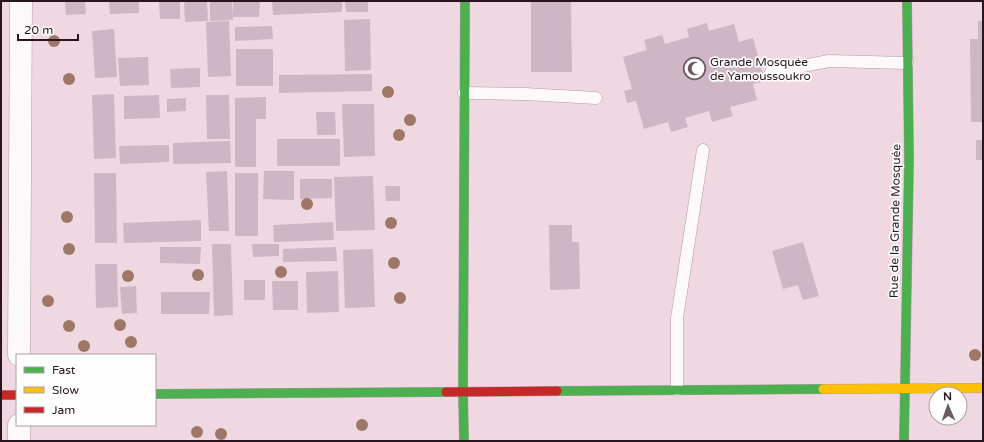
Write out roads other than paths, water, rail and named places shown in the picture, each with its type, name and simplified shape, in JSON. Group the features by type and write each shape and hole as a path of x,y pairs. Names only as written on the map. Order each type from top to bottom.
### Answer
{"street":[{"path":"19,354 21,1"},
{"path":"464,441 465,1"},
{"name":"Rue de la Grande Mosquée","path":"904,441 908,159 907,1"},
{"path":"156,394 983,388"},
{"path":"1,395 16,395"},
{"path":"19,426 19,441"}],"lane":[{"path":"771,72 829,61 908,64"},
{"path":"464,94 525,94 596,98"},
{"path":"678,390 677,318 703,150"}],"place":[{"name":"Grande Mosquée de Yamoussoukro","path":"694,69"}]}
